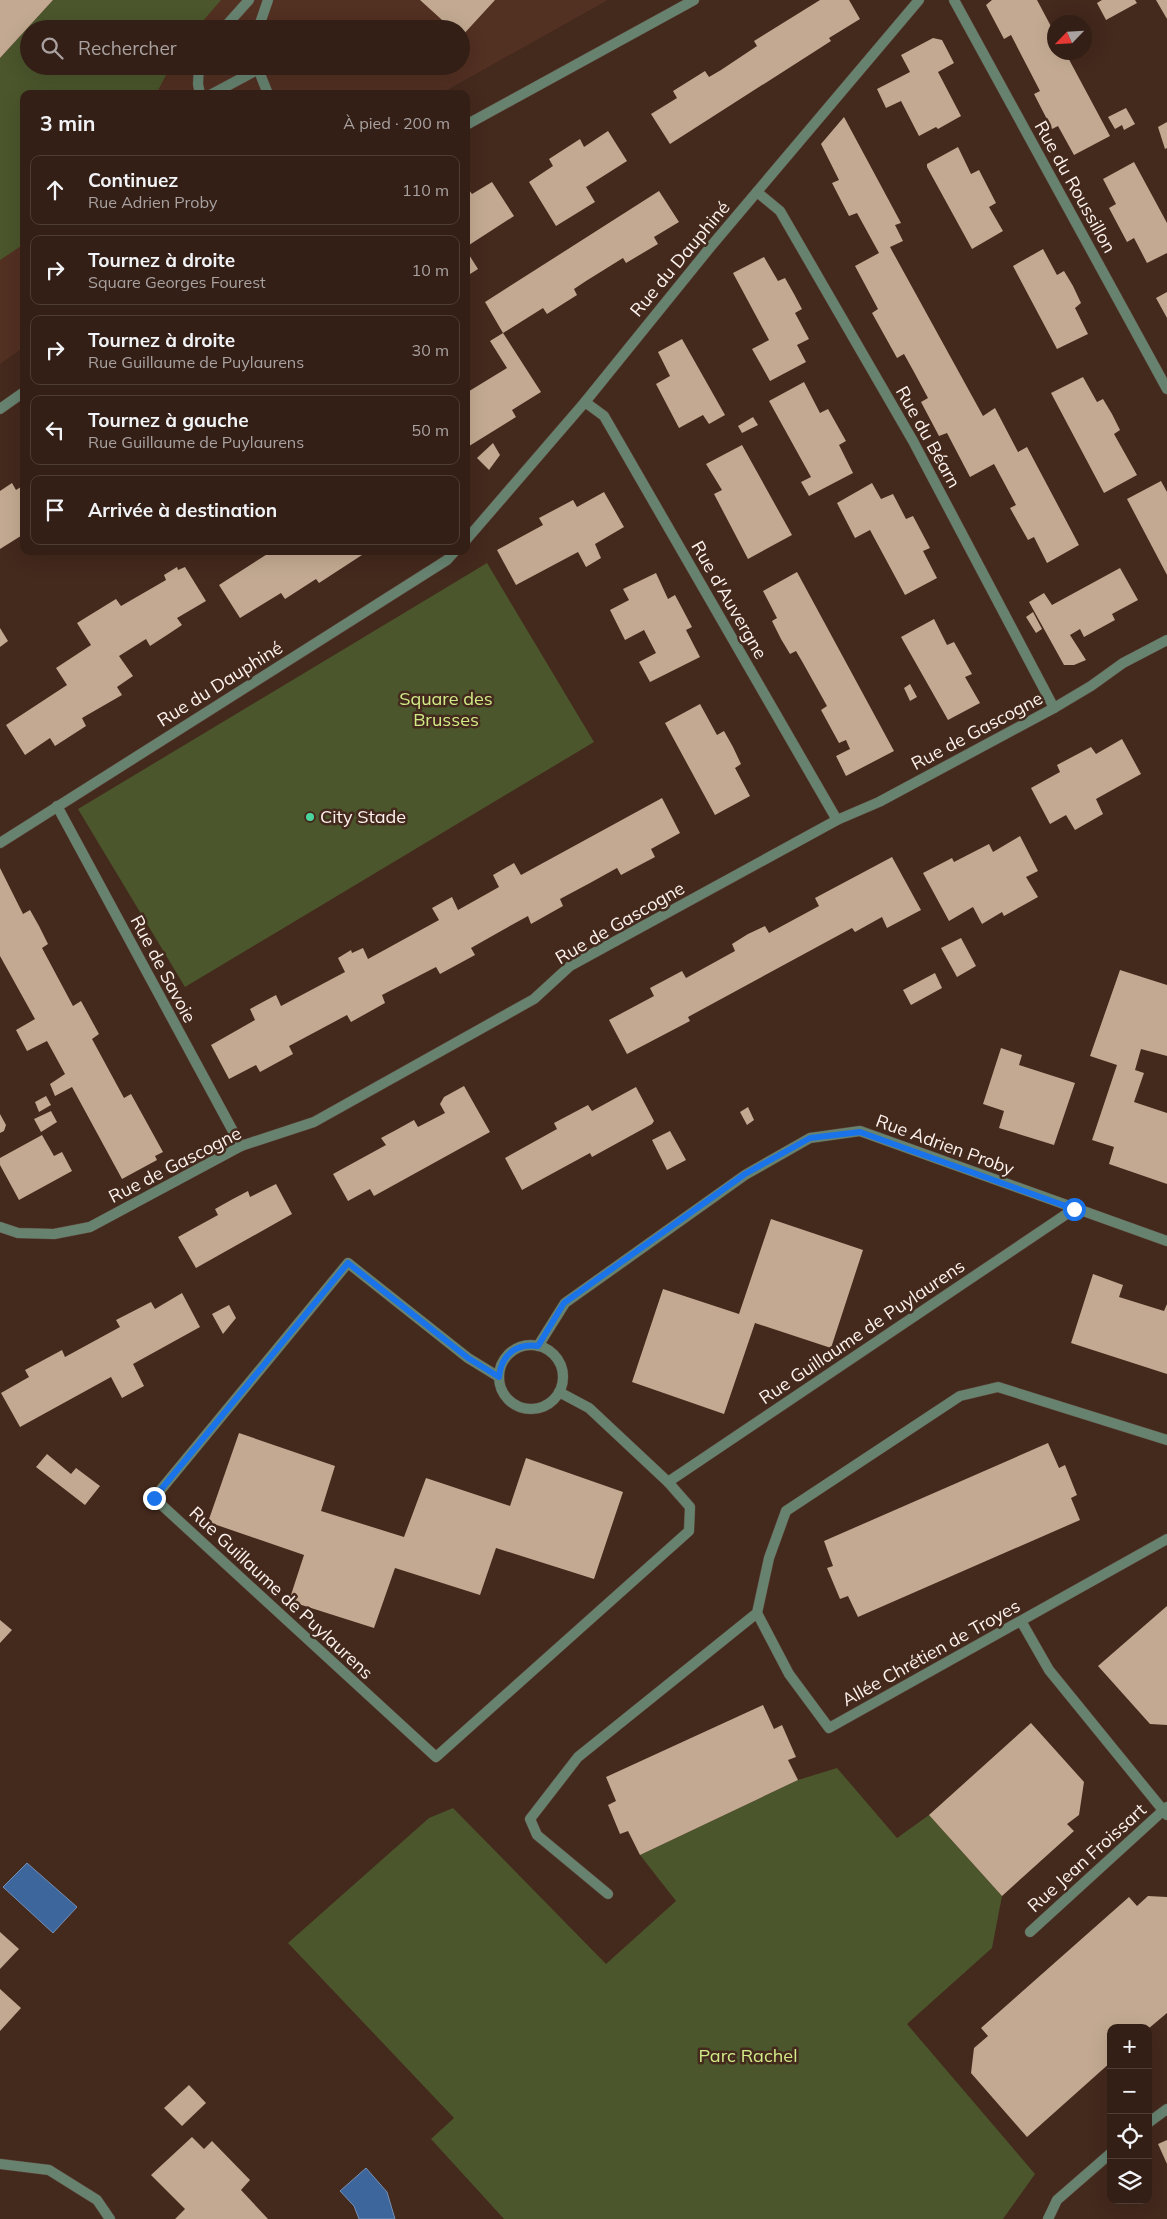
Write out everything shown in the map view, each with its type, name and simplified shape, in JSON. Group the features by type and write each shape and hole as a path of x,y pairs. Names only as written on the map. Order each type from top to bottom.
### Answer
{"street":[{"path":"231,20 249,0"},
{"path":"261,20 268,0"},
{"path":"470,123 694,0"},
{"name":"Rue du Dauphiné","path":"470,535 585,402 757,192 919,0"},
{"name":"Rue du Roussillon","path":"954,0 1167,389"},
{"path":"199,75 200,90"},
{"path":"219,90 245,75"},
{"path":"260,75 266,90"},
{"name":"Rue du Béarn","path":"757,192 780,211 913,441 1054,708"},
{"path":"0,409 20,395"},
{"name":"Rue d'Auvergne","path":"585,402 604,416 837,820"},
{"name":"Rue du Dauphiné","path":"0,843 447,560 451,555"},
{"name":"Rue de Gascogne","path":"0,1227 18,1233 54,1234 90,1227 241,1146 314,1122 534,999 570,966 837,820 879,802 1054,708 1091,686 1124,663 1167,640"},
{"name":"Rue de Savoie","path":"58,806 241,1146"},
{"name":"Rue Adrien Proby","path":"538,1346 564,1303 745,1174 810,1138 860,1132 1167,1241"},
{"name":"Rue Guillaume de Puylaurens","path":"668,1482 1074,1209"},
{"name":"Rue Guillaume de Puylaurens","path":"499,1377 468,1358 348,1263 154,1498 436,1757 689,1531 690,1507 668,1482 589,1408 560,1392"},
{"path":"528,1344 538,1346 555,1355 561,1364 563,1383 560,1392 553,1401 544,1407 534,1410 523,1409 505,1397 500,1387 499,1377 504,1359 511,1352 528,1344"},
{"path":"608,1894 537,1835 530,1819 578,1757 757,1613 769,1558 786,1511 960,1396 998,1387 1167,1440"},
{"name":"Allée Chrétien de Troyes","path":"757,1613 789,1674 830,1728 1167,1539"},
{"path":"1021,1621 1049,1670 1166,1811"},
{"name":"Rue Jean Froissart","path":"1030,1932 1166,1811"},
{"path":"1152,2120 1167,2109"},
{"path":"1048,2219 1057,2200 1107,2156"},
{"path":"0,2164 49,2170 97,2200 110,2219"}],"shaded area":[{"path":"0,0 608,0 447,90 20,90 20,350 0,364"}],"green space":[{"path":"53,0 221,0 204,20 35,20"},
{"path":"20,36 20,75 166,75 158,90 20,90 20,247 0,260 0,58"},
{"name":"Square des Brusses","path":"487,563 594,742 185,987 78,809"},
{"name":"Parc Rachel","path":"837,1768 897,1838 929,1815 1002,1896 992,1948 907,2024 1035,2174 1003,2219 504,2219 431,2139 454,2118 288,1943 429,1818 453,1808 606,1964 676,1901 640,1855 798,1780"}],"water":[{"path":"27,1863 77,1907 53,1933 3,1887"},
{"path":"366,2168 387,2192 395,2219 359,2219 354,2206 340,2191"}],"building":[{"path":"0,0 53,0 35,20 20,20 20,36 0,58"},
{"path":"420,0 495,0 470,27 470,20 442,20"},
{"path":"820,0 849,0 860,19 829,38 831,41 670,144 651,114 677,98 673,91 705,71 709,77 721,70 757,46 754,41"},
{"path":"992,0 1037,0 1047,19 1047,60 1069,60 1110,136 1074,155 1058,126 1052,129 1034,94 1040,91 1011,35 1004,39 986,5"},
{"path":"1102,0 1135,0 1137,3 1106,20 1097,3"},
{"path":"1156,0 1167,0 1167,19"},
{"path":"933,38 942,40 954,63 938,72 961,116 938,129 936,127 919,136 901,101 886,108 877,89 910,72 901,55"},
{"path":"1126,108 1135,124 1124,130 1122,125 1115,129 1108,117"},
{"path":"844,117 901,223 895,225 903,241 890,247 983,416 995,408 1018,452 1027,447 1079,545 1047,563 1034,537 1028,540 1010,508 1016,505 994,464 970,477 947,433 939,436 921,402 928,398 914,372 904,354 897,358 872,313 878,309 855,266 879,253 857,213 849,216 832,183 839,180 821,144"},
{"path":"1167,122 1167,148 1165,149 1158,127"},
{"path":"608,131 627,161 586,187 595,202 556,226 529,182 553,166 549,159 580,139 584,147"},
{"path":"958,147 971,174 979,170 996,203 989,207 1003,231 972,249 927,167 927,164"},
{"path":"1134,162 1167,223 1167,253 1147,263 1134,238 1127,242 1109,208 1116,204 1103,179"},
{"path":"492,182 514,216 470,244 470,191 472,194"},
{"path":"659,191 679,222 654,237 658,244 626,263 623,258 586,281 574,289 577,295 547,314 543,308 503,333 485,302"},
{"path":"1043,249 1057,275 1064,271 1073,286 1081,303 1075,308 1088,334 1057,349 1013,266"},
{"path":"470,256 478,269 470,274"},
{"path":"764,257 778,281 785,278 794,294 802,309 795,313 809,339 797,345 806,362 770,381 752,349 769,340 733,273"},
{"path":"1167,292 1167,318 1156,298"},
{"path":"503,333 541,392 512,410 516,417 470,446 470,391 507,368 490,341"},
{"path":"682,339 725,415 709,424 703,415 679,428 656,384 670,376 658,352"},
{"path":"1083,377 1097,402 1103,399 1112,414 1120,430 1114,434 1137,475 1104,493 1051,393"},
{"path":"804,382 820,413 828,409 846,441 839,445 853,473 809,496 801,482 811,477 769,401"},
{"path":"753,417 758,425 742,433 738,426"},
{"path":"493,443 500,455 489,470 477,458"},
{"path":"742,445 792,535 748,559 714,494 722,490 706,464"},
{"path":"1161,481 1167,492 1167,575 1127,499"},
{"path":"12,483 16,490 20,488 20,536 0,549 0,491"},
{"path":"872,483 881,499 893,494 906,519 913,516 930,548 923,551 937,578 905,595 870,530 855,538 837,503"},
{"path":"604,492 624,527 595,544 601,558 586,567 578,552 516,585 497,550 543,525 539,518 573,500 577,507"},
{"path":"266,555 362,555 319,583 316,579 285,599 281,593 240,618 219,585"},
{"path":"177,567 178,570 185,567 206,601 177,618 182,625 150,646 146,639 119,656 133,676 117,687 122,695 82,718 86,726 55,746 50,738 25,755 6,725 67,685 56,668 91,645 77,623 116,599 121,606 166,580 164,575"},
{"path":"1120,568 1138,600 1112,614 1115,620 1084,637 1080,629 1070,635 1086,660 1074,665 1064,665 1029,602 1044,593 1052,605"},
{"path":"797,572 894,751 846,776 836,756 850,749 846,740 839,743 821,710 827,706 796,651 790,654 781,639 772,621 777,618 763,591"},
{"path":"656,573 668,599 675,595 692,627 686,630 700,657 650,682 639,662 656,653 644,630 625,640 610,610 629,600 623,589"},
{"path":"1033,612 1042,629 1036,633 1026,617"},
{"path":"934,619 947,645 954,642 972,674 965,677 980,703 948,720 901,637"},
{"path":"0,628 8,641 0,647"},
{"path":"910,684 917,697 910,701 904,688"},
{"path":"700,704 717,735 724,731 733,747 741,764 735,768 750,796 715,815 665,723"},
{"path":"1122,739 1141,774 1096,799 1103,814 1075,830 1066,815 1050,824 1031,788 1060,772 1057,765 1091,747 1096,754"},
{"path":"662,798 680,833 651,849 655,857 621,875 617,868 560,899 563,906 531,924 528,916 471,948 475,955 440,974 436,967 382,995 385,1003 351,1022 347,1015 289,1046 293,1054 260,1072 256,1065 229,1079 211,1045 255,1020 250,1009 276,995 281,1006 345,972 338,958 351,950 352,953 363,948 368,959 439,920 432,908 452,897 458,910 499,887 493,875 514,863 521,875"},
{"path":"1020,836 1038,871 1026,877 1038,897 1004,916 1002,912 982,924 973,907 949,921 923,873 952,858 954,862 989,844 993,852"},
{"path":"892,857 921,910 887,928 882,917 855,932 852,928 688,1017 690,1021 627,1054 609,1020 654,996 650,988 682,971 686,978 735,951 732,944 748,934 765,926 769,933 819,906 815,898"},
{"path":"0,868 23,914 30,910 39,926 48,944 42,948 73,1006 81,1001 99,1034 92,1039 124,1098 131,1094 163,1152 155,1156 157,1160 122,1179 72,1087 55,1096 50,1084 65,1074 47,1041 27,1051 16,1030 35,1019 0,956"},
{"path":"961,938 976,966 957,977 941,948"},
{"path":"1120,970 1167,985 1167,1056 1141,1049 1135,1070 1144,1073 1134,1102 1167,1113 1167,1184 1109,1164 1114,1147 1092,1140 1117,1065 1090,1056"},
{"path":"935,973 942,988 911,1005 903,990"},
{"path":"1001,1048 1022,1055 1019,1065 1075,1083 1054,1145 999,1128 1004,1111 983,1104"},
{"path":"464,1086 490,1132 374,1196 370,1189 348,1201 333,1174 386,1145 381,1138 414,1120 418,1127 445,1113 440,1104 444,1097"},
{"path":"636,1087 654,1121 652,1124 592,1157 590,1153 522,1190 505,1158 557,1129 554,1123 588,1105 592,1111"},
{"path":"46,1096 51,1105 39,1112 35,1102"},
{"path":"748,1107 754,1120 747,1125 740,1112"},
{"path":"51,1111 57,1122 41,1132 34,1119"},
{"path":"0,1114 6,1125 4,1131 0,1133"},
{"path":"670,1131 686,1160 667,1170 652,1140"},
{"path":"42,1135 54,1156 62,1152 72,1171 19,1200 0,1165 0,1158"},
{"path":"276,1184 292,1214 196,1268 178,1237 218,1215 215,1209 231,1200 248,1191 250,1197"},
{"path":"771,1219 863,1250 831,1348 755,1323 724,1414 632,1382 663,1289 739,1314"},
{"path":"1093,1274 1123,1285 1119,1297 1164,1311 1167,1304 1167,1374 1071,1343"},
{"path":"182,1293 200,1327 133,1364 144,1386 122,1398 111,1377 20,1427 1,1393 29,1377 25,1370 62,1350 65,1357 120,1327 116,1320 151,1302 155,1309"},
{"path":"229,1305 236,1318 223,1334 212,1314"},
{"path":"239,1433 335,1466 321,1511 404,1537 426,1478 510,1506 526,1458 623,1492 594,1579 496,1548 480,1595 395,1568 374,1628 289,1601 304,1555 208,1522"},
{"path":"1048,1443 1059,1468 1065,1465 1077,1495 1071,1498 1080,1520 858,1617 848,1596 840,1599 827,1568 833,1566 824,1541"},
{"path":"47,1454 71,1474 76,1468 100,1486 85,1505 36,1467"},
{"path":"1167,1606 1167,1725 1150,1724 1098,1666"},
{"path":"0,1620 12,1630 0,1643"},
{"path":"763,1705 774,1729 782,1725 796,1757 788,1760 798,1780 640,1855 628,1831 620,1834 608,1805 616,1801 606,1777"},
{"path":"1031,1723 1084,1782 1079,1815 1067,1824 1074,1831 1002,1896 929,1815"},
{"path":"1148,1896 1167,1897 1167,2013 1152,2026 1152,2024 1107,2024 1107,2066 1027,2137 971,2073 974,2048 988,2036 981,2028 1129,1897 1137,1906"},
{"path":"0,1932 19,1949 0,1969"},
{"path":"0,1989 21,2008 0,2031"},
{"path":"189,2085 206,2103 182,2126 164,2108"},
{"path":"192,2137 204,2149 212,2141 250,2180 241,2190 268,2219 175,2219 185,2209 151,2175"},
{"path":"1167,2140 1167,2164 1158,2144"}],"place":[{"name":"City Stade","path":"310,817"}],"route":[{"path":"154,1498 348,1263 468,1358 499,1377 500,1367 504,1359 511,1352 528,1344 538,1346 564,1303 745,1174 810,1138 860,1132 1074,1209"}]}
